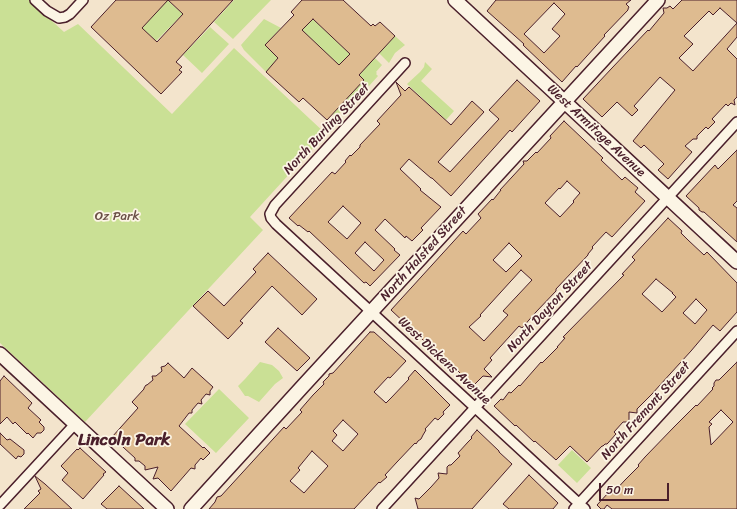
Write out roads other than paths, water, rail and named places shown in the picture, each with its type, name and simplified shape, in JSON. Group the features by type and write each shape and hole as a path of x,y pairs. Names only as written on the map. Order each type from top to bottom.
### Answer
{"main road":[{"name":"North Halsted Street","path":"191,509 658,0"},
{"name":"West Armitage Avenue","path":"460,2 737,262"},
{"path":"0,354 167,509"}],"street":[{"path":"35,0 47,11 59,18 70,14 83,0"},
{"name":"North Burling Street","path":"270,214 275,205 405,63"},
{"name":"North Dayton Street","path":"382,509 737,122"},
{"name":"West Dickens Avenue","path":"270,214 271,218 276,224 475,407 579,507"},
{"name":"North Fremont Street","path":"579,507 737,331"},
{"path":"0,505 75,424"}],"district":[{"name":"Lincoln Park","path":"124,441"}],"park label":[{"name":"Oz Park","path":"117,217"}]}
